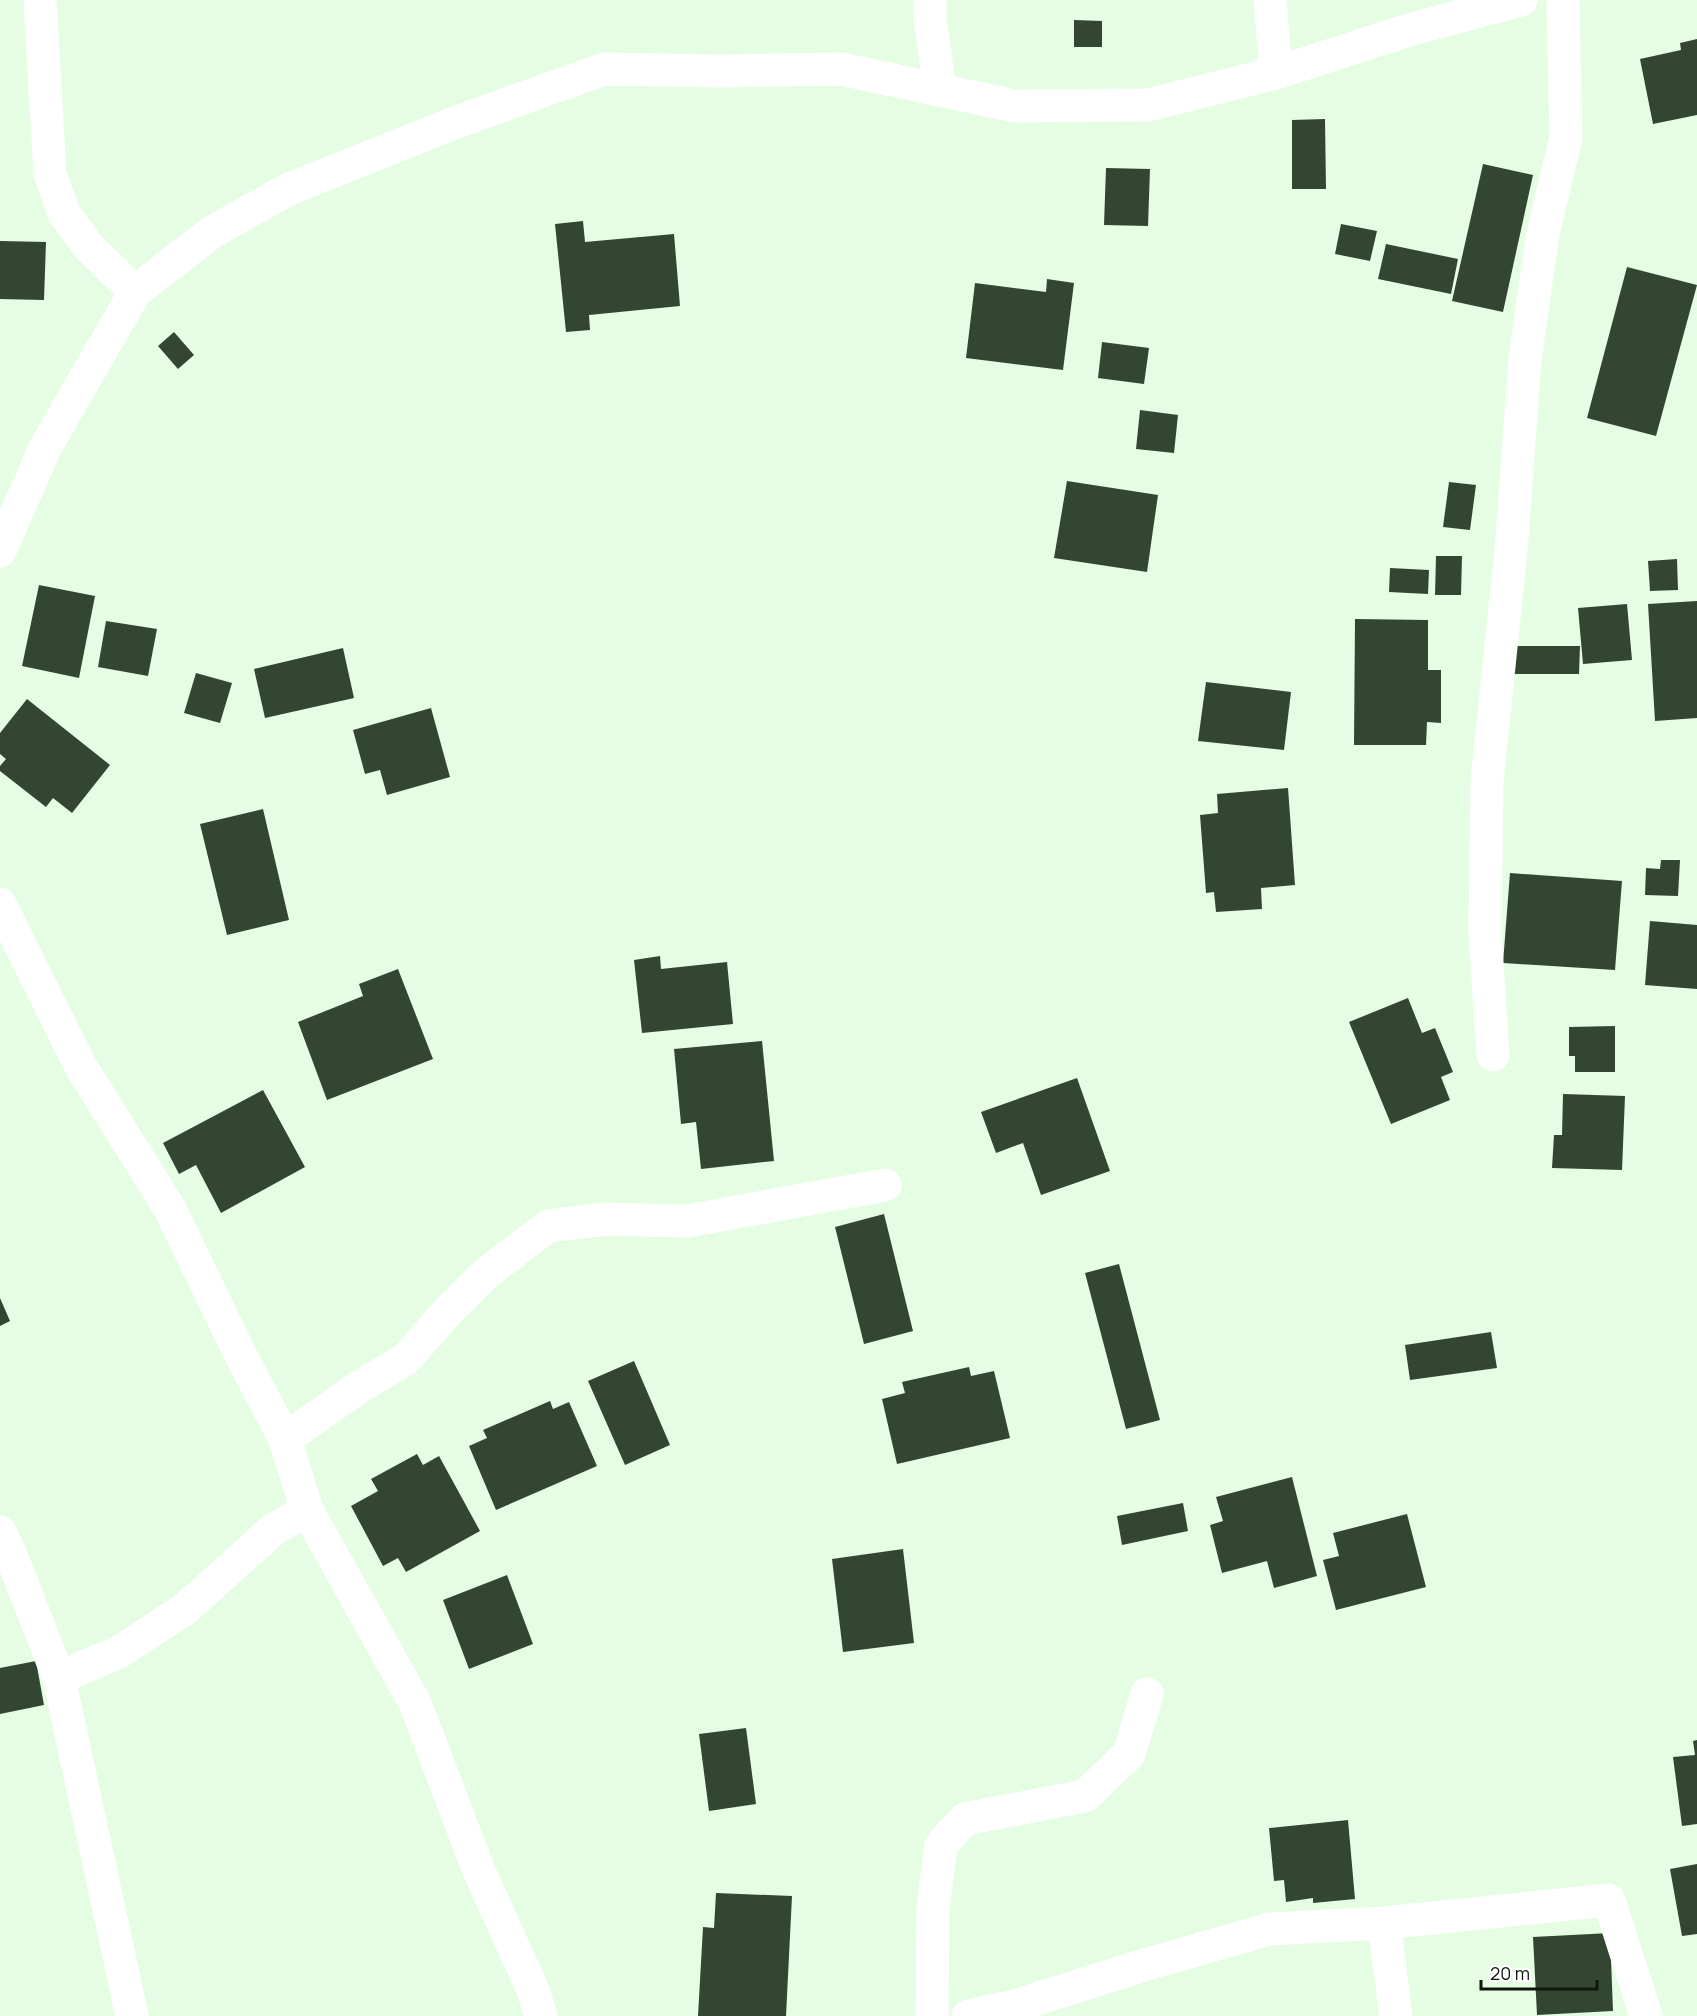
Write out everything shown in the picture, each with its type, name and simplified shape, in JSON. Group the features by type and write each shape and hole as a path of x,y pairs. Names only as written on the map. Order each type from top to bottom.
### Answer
{"street":[{"path":"40,0 50,174 64,213 88,246 135,292"},
{"path":"930,0 930,20 940,90"},
{"path":"1270,0 1276,73"},
{"path":"0,551 45,448 135,292 212,232 290,189 454,123 604,69 720,71 841,69 1015,106 1148,105 1276,73 1412,29 1521,0"},
{"path":"1493,1055 1485,932 1487,781 1511,551 1525,359 1543,233 1566,138 1563,0"},
{"path":"0,904 80,1065 170,1209 240,1354 285,1439 306,1510 415,1703 479,1871 534,1990 541,2016"},
{"path":"285,1439 359,1387 406,1359 448,1311 489,1271 548,1226 605,1219 687,1221 885,1185"},
{"path":"59,1678 119,1652 185,1609 274,1529 306,1510"},
{"path":"0,1532 59,1678 132,2016"},
{"path":"932,2016 933,1908 941,1845 965,1819 1085,1796 1128,1754 1147,1695"},
{"path":"968,2016 1018,2005 1269,1929 1384,1923 1609,1900 1646,2016"},
{"path":"1384,1923 1396,2016"}],"building":[{"path":"1074,20 1102,21 1102,47 1074,47"},
{"path":"1697,39 1697,115 1653,124 1640,59 1681,50 1680,43"},
{"path":"1325,119 1326,189 1292,189 1292,120"},
{"path":"1483,164 1533,175 1503,312 1452,301"},
{"path":"1106,168 1150,169 1148,226 1104,225"},
{"path":"583,221 585,242 674,234 680,306 589,315 590,330 566,332 555,224"},
{"path":"1341,224 1377,231 1370,261 1335,254"},
{"path":"0,241 46,242 44,300 0,299"},
{"path":"1386,244 1458,259 1451,294 1378,279"},
{"path":"1627,267 1697,285 1656,436 1587,418"},
{"path":"1047,279 1074,283 1063,370 966,358 975,283 1046,292"},
{"path":"174,332 194,355 178,369 158,346"},
{"path":"1102,342 1149,348 1144,384 1098,378"},
{"path":"1140,410 1178,415 1174,453 1136,449"},
{"path":"1067,481 1158,495 1147,572 1054,558"},
{"path":"1449,482 1476,485 1470,530 1443,527"},
{"path":"1436,556 1462,556 1461,595 1435,595"},
{"path":"1677,559 1678,590 1650,591 1648,561"},
{"path":"1390,568 1429,570 1428,594 1389,592"},
{"path":"39,585 95,596 79,678 22,666"},
{"path":"1697,601 1697,718 1655,721 1648,604"},
{"path":"1627,604 1632,660 1583,664 1578,608"},
{"path":"1355,619 1428,620 1428,670 1441,670 1441,723 1427,722 1426,745 1354,745"},
{"path":"106,621 157,629 148,676 98,667"},
{"path":"1511,646 1580,646 1579,674 1511,674"},
{"path":"343,648 354,698 265,718 254,669"},
{"path":"196,673 232,683 220,723 184,713"},
{"path":"1206,682 1291,692 1284,750 1198,741"},
{"path":"27,699 110,765 72,813 53,798 46,807 0,771 0,766 6,759 0,754 0,733"},
{"path":"431,708 450,777 387,795 380,770 365,774 353,730"},
{"path":"1288,788 1295,885 1261,888 1262,909 1216,912 1214,892 1206,893 1200,815 1218,813 1217,794"},
{"path":"263,809 289,920 227,935 200,824"},
{"path":"1661,860 1680,860 1678,896 1645,895 1646,868 1660,869"},
{"path":"1510,873 1622,881 1615,970 1503,963"},
{"path":"1650,921 1697,925 1697,989 1645,985"},
{"path":"660,956 661,969 727,962 733,1024 642,1033 634,960"},
{"path":"398,969 433,1059 327,1100 298,1022 363,996 359,984"},
{"path":"1408,998 1422,1033 1435,1028 1453,1072 1441,1077 1450,1100 1391,1124 1349,1022"},
{"path":"1615,1026 1615,1072 1575,1072 1575,1056 1569,1056 1569,1027"},
{"path":"762,1041 774,1161 701,1169 696,1122 681,1124 674,1049"},
{"path":"1077,1078 1110,1171 1041,1195 1023,1143 996,1153 981,1112"},
{"path":"263,1090 305,1167 221,1213 196,1165 179,1174 163,1143"},
{"path":"1563,1094 1625,1096 1622,1170 1552,1168 1554,1135 1562,1135"},
{"path":"884,1214 913,1331 864,1344 835,1227"},
{"path":"1119,1264 1160,1420 1126,1429 1085,1273"},
{"path":"0,1298 10,1321 0,1326"},
{"path":"1491,1332 1497,1368 1410,1380 1405,1345"},
{"path":"634,1361 670,1445 625,1465 588,1381"},
{"path":"969,1367 971,1376 994,1371 1010,1438 897,1464 882,1399 905,1393 902,1382"},
{"path":"550,1401 553,1409 569,1402 597,1466 496,1510 469,1446 487,1438 483,1430"},
{"path":"417,1454 423,1465 439,1456 480,1531 406,1572 398,1558 383,1566 351,1506 378,1491 371,1479"},
{"path":"1292,1477 1317,1576 1274,1588 1267,1561 1222,1573 1210,1525 1223,1521 1216,1497"},
{"path":"1183,1503 1188,1531 1122,1545 1117,1516"},
{"path":"1407,1514 1426,1587 1336,1610 1323,1560 1339,1556 1333,1533"},
{"path":"903,1549 914,1643 843,1652 832,1559"},
{"path":"507,1575 533,1644 469,1669 443,1600"},
{"path":"36,1661 44,1705 0,1714 0,1668"},
{"path":"746,1728 756,1804 709,1811 699,1734"},
{"path":"1697,1740 1697,1824 1682,1826 1673,1757 1695,1755 1693,1741"},
{"path":"1348,1820 1355,1899 1313,1903 1313,1898 1286,1902 1284,1880 1274,1881 1269,1828"},
{"path":"1697,1864 1697,1934 1682,1936 1670,1869"},
{"path":"716,1893 792,1896 786,2016 698,2016 703,1927 714,1928"},
{"path":"1610,1933 1613,2011 1537,2015 1533,1937"}]}
